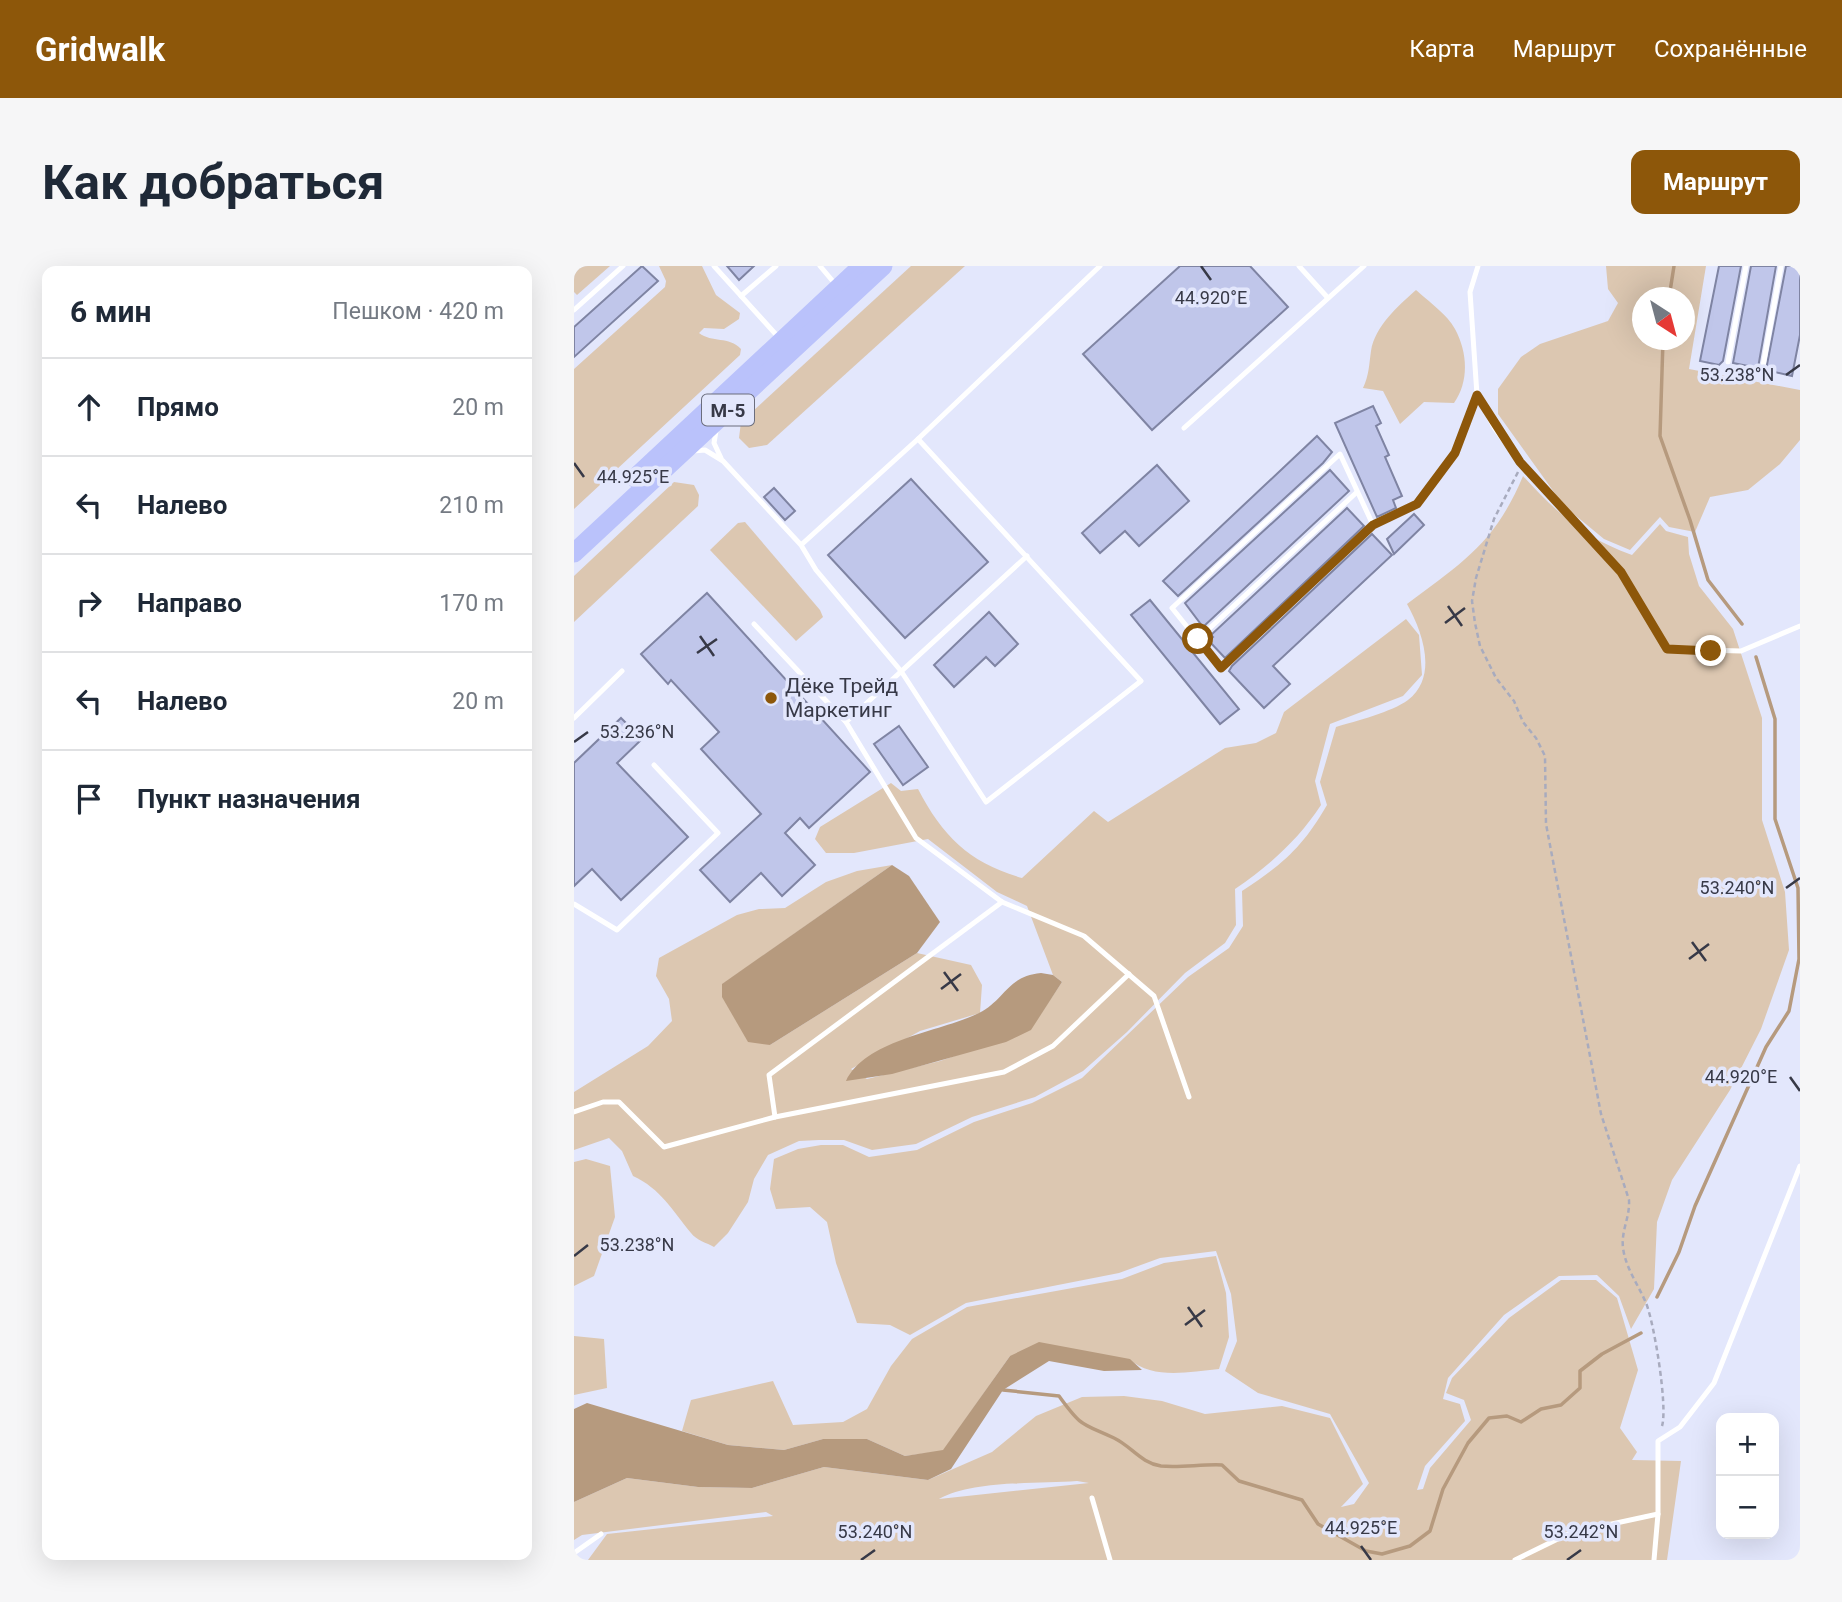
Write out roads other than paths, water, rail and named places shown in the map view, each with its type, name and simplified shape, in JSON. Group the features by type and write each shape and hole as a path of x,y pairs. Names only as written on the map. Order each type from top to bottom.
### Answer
{"highway":[{"name":"М-5","path":"574,535 862,266"},
{"name":"М-5","path":"574,553 883,266"}],"lane":[{"path":"575,307 623,266"},
{"path":"714,266 782,341"},
{"path":"741,296 776,266"},
{"path":"820,266 839,287"},
{"path":"801,545 918,439 1100,266"},
{"path":"1299,266 1328,298"},
{"path":"1184,428 1364,266"},
{"path":"1373,525 1340,454 1172,608 1221,668 1373,525 1417,504 1455,453 1477,395 1470,292 1478,266"},
{"path":"1728,362 1746,266"},
{"path":"1763,366 1781,266"},
{"path":"1477,395 1520,462 1621,572 1667,649 1741,651 1800,625"},
{"path":"723,461 716,449 715,437 726,412"},
{"path":"673,461 698,450 710,452 723,461 801,545 816,570 901,671 986,802 1142,681 918,439"},
{"path":"1198,639 1357,492"},
{"path":"846,722 1027,556"},
{"path":"754,624 846,722 916,838 1002,902 1084,936 1154,996 1189,1097"},
{"path":"574,718 622,671"},
{"path":"574,904 617,930 718,833 654,765"},
{"path":"775,1118 769,1075 1002,902"},
{"path":"574,1112 603,1102 619,1102 664,1147 775,1118 1004,1072 1053,1046 1129,974"},
{"path":"1654,1560 1658,1514 1658,1441 1680,1427 1714,1383 1800,1166"},
{"path":"1092,1498 1110,1560"},
{"path":"1515,1560 1570,1533 1658,1514"},
{"path":"574,1553 601,1534"}],"waterway":[{"path":"1671,287 1674,266"},
{"path":"1663,350 1660,436 1708,580 1742,624"},
{"path":"1657,1297 1679,1252 1695,1206 1766,1047 1789,1011 1799,959 1798,888 1775,819 1775,719 1756,657"},
{"path":"1003,1390 1059,1396 1083,1423 1120,1441 1154,1464 1222,1465 1239,1481 1302,1500 1318,1524 1366,1551 1382,1554 1410,1546 1430,1531 1443,1489 1468,1443 1489,1418 1507,1416 1521,1422 1541,1409 1561,1405 1580,1388 1580,1371 1602,1354 1641,1333"}],"place":[{"name":"Дёке Трейд Маркетинг","path":"771,698"}]}
